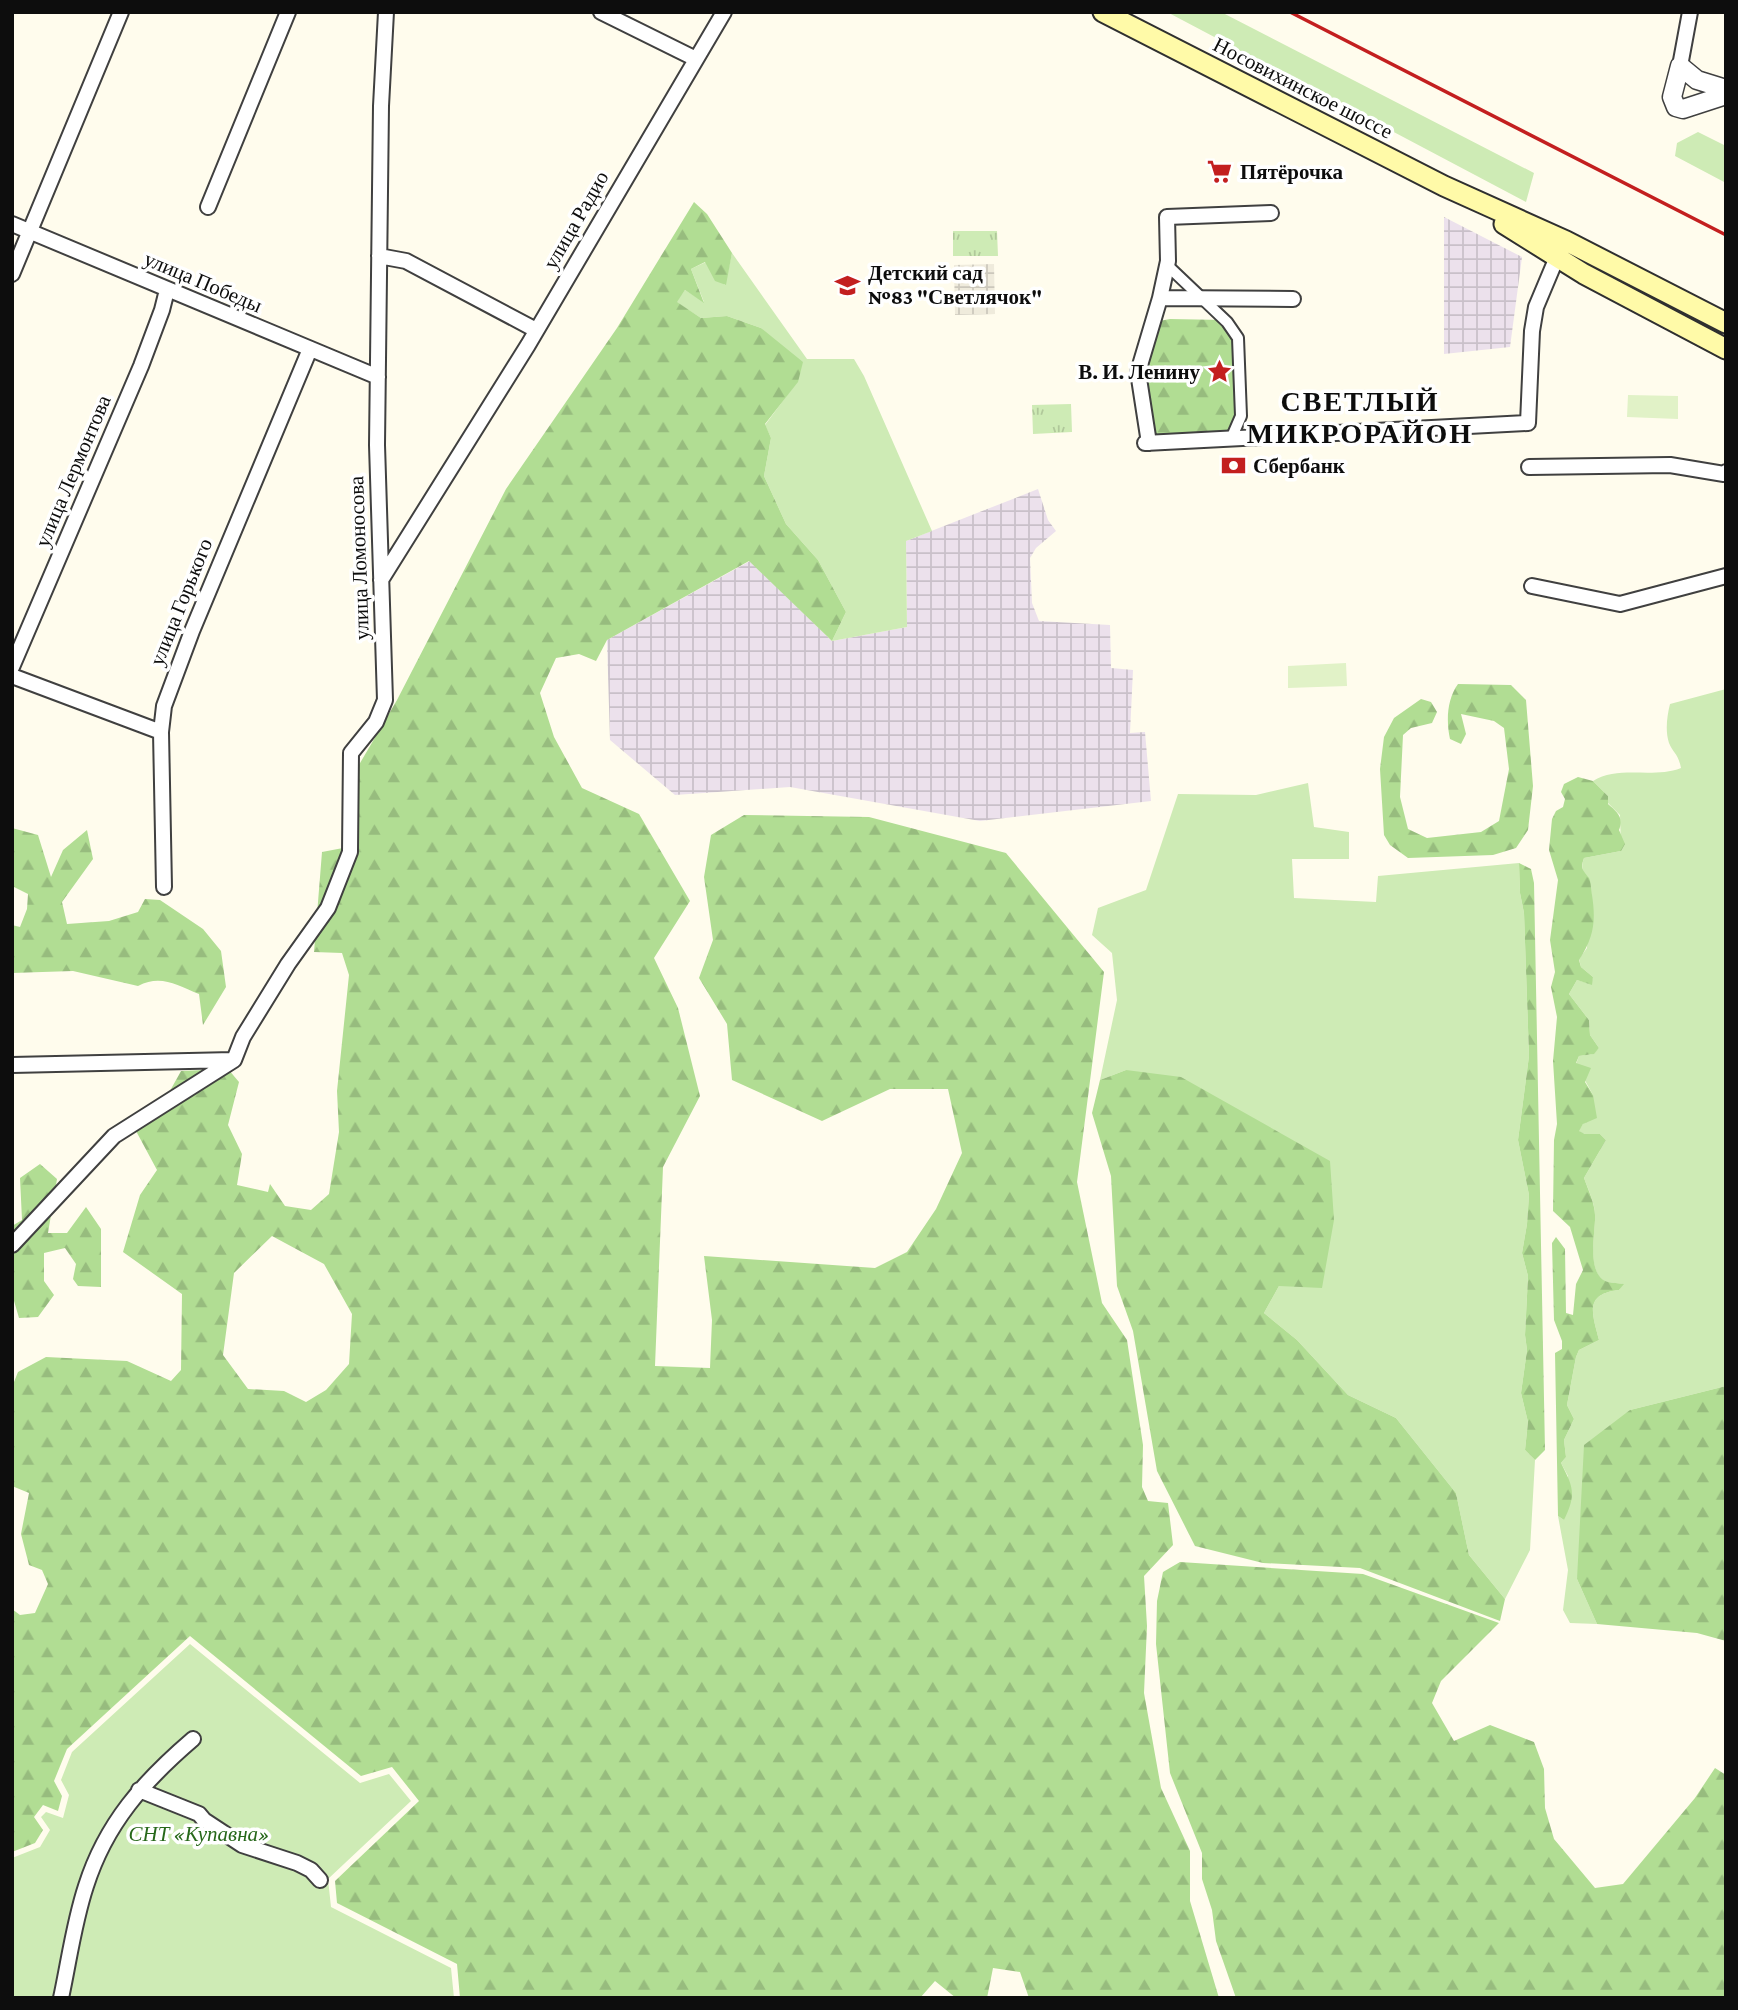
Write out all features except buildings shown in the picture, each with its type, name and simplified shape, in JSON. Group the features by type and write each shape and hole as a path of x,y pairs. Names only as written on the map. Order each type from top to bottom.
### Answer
{"main road":[{"name":"Носовихинское шоссе","path":"1103,12 1274,97 1562,249 1726,323"},
{"name":"Носовихинское шоссе","path":"1562,249 1584,274 1726,349"}],"street":[{"path":"12,274 121,12"},
{"path":"208,207 288,12"},
{"name":"улица Ломоносова","path":"234,1060 249,1026 328,908 350,852 351,753 376,722 385,700 377,445 381,106 386,12"},
{"path":"601,12 696,60"},
{"name":"улица Радио","path":"381,580 536,330 724,12"},
{"path":"1690,12 1680,66 1677,103 1726,95"},
{"path":"1680,66 1697,80 1726,89"},
{"path":"1271,213 1167,217 1167,265 1138,372 1147,443 1528,423 1532,331 1536,307 1562,249"},
{"name":"улица Победы","path":"12,224 378,377"},
{"path":"379,256 406,261 536,330"},
{"path":"1167,265 1227,322 1238,338 1241,416 1231,439"},
{"name":"улица Лермонтова","path":"12,667 141,366 167,290"},
{"path":"1160,298 1293,299"},
{"name":"улица Горького","path":"164,887 161,732 164,706 171,682 310,349"},
{"path":"1529,467 1670,465 1724,474 1726,472"},
{"path":"1532,586 1620,604 1726,576"},
{"path":"12,676 161,732"},
{"path":"12,1065 234,1060"},
{"path":"12,1245 114,1136 234,1060"},
{"path":"61,1998 85,1887 107,1834 139,1790 193,1740"},
{"path":"139,1790 199,1814 242,1844 297,1863 311,1870 320,1880"}],"shaded area":[{"path":"1444,217 1522,257 1510,347 1444,354"},
{"path":"994,264 995,314 955,315 954,265"},
{"path":"1038,489 1048,520 1056,531 1036,548 1030,558 1032,603 1039,621 1110,625 1111,668 1133,670 1130,733 1145,732 1151,801 980,821 790,787 675,795 610,740 607,640 750,561 832,641 907,627 906,541"}],"green space":[{"path":"1167,12 1221,12 1534,173 1526,202"},
{"path":"1698,132 1726,146 1726,183 1675,156 1677,143"},
{"path":"694,202 707,214 732,253 726,285 715,281 705,262 691,269 704,303 685,290 677,302 701,318 727,316 761,328 803,362 798,382 765,424 771,438 764,476 786,524 818,560 846,612 832,641 749,561 607,640 596,661 579,654 556,658 540,693 554,737 582,788 639,814 690,901 654,958 678,1008 700,1096 663,1167 655,1366 710,1368 712,1320 704,1256 875,1268 907,1252 936,1209 962,1153 948,1089 890,1089 822,1121 732,1080 727,1024 699,978 713,940 704,877 711,835 744,815 869,817 1006,853 1104,972 1077,1182 1102,1303 1127,1340 1143,1445 1142,1487 1148,1501 1168,1503 1173,1545 1144,1576 1147,1626 1144,1693 1161,1788 1190,1851 1190,1901 1219,1998 1029,1998 1020,1972 993,1968 987,1998 956,1998 935,1981 920,1998 460,1998 457,1964 337,1903 335,1881 419,1801 392,1767 361,1776 190,1636 67,1749 54,1781 62,1796 58,1811 43,1805 34,1817 43,1830 35,1843 12,1852 12,1609 20,1615 35,1613 48,1584 42,1570 29,1565 21,1534 29,1493 12,1486 12,1387 18,1372 46,1357 127,1361 171,1381 181,1370 182,1294 123,1252 140,1195 157,1170 136,1131 140,1117 166,1098 181,1071 228,1069 239,1082 228,1125 242,1154 237,1185 268,1192 270,1184 285,1206 311,1210 329,1194 339,1132 337,1091 349,975 342,953 314,952 322,852 343,848 346,787 397,700 506,489 617,328","holes":["272,1236 324,1264 352,1314 349,1364 326,1390 306,1402 284,1391 248,1389 223,1355 234,1273"]},
{"path":"953,231 997,231 998,256 953,256"},
{"path":"732,253 807,359 854,359 864,376 932,531 906,541 907,627 832,641 846,612 818,560 786,524 764,476 771,438 765,425 797,382 761,328 727,316 701,318 676,302 685,290 704,302 691,269 706,262 725,285"},
{"path":"1170,319 1224,320 1236,343 1238,415 1228,436 1155,439 1145,389 1154,322"},
{"path":"1628,395 1678,396 1678,419 1627,417"},
{"path":"1071,404 1072,432 1033,434 1032,405"},
{"path":"1346,663 1347,686 1288,688 1288,666"},
{"path":"1458,684 1511,685 1526,700 1533,786 1528,830 1516,848 1493,855 1408,858 1390,845 1384,835 1380,769 1384,737 1394,718 1421,699 1431,702 1437,712 1432,723 1411,728 1403,735 1400,797 1408,829 1427,838 1481,832 1499,821 1509,769 1504,728 1494,721 1461,714 1466,734 1461,744 1450,739 1448,710"},
{"path":"1726,689 1726,1386 1630,1410 1577,1579 1597,1624 1570,1623 1563,1610 1568,1570 1558,1516 1564,1520 1568,1476 1561,1463 1566,1457 1564,1440 1574,1419 1567,1405 1579,1350 1599,1340 1593,1313 1595,1300 1608,1292 1619,1290 1623,1284 1607,1282 1600,1277 1594,1262 1595,1210 1584,1178 1606,1140 1600,1134 1578,1131 1593,1095 1576,1064 1579,1056 1593,1054 1599,1048 1590,1035 1589,1020 1569,994 1577,980 1591,984 1593,977 1581,967 1579,959 1587,948 1589,879 1583,869 1584,858 1621,851 1620,815 1608,803 1608,796 1593,781 1613,774 1681,768 1668,738 1670,704"},
{"path":"1578,777 1593,781 1608,796 1608,804 1620,818 1619,830 1625,844 1621,851 1584,858 1582,867 1590,882 1594,921 1588,944 1579,960 1581,967 1593,977 1592,985 1577,980 1569,994 1589,1020 1590,1035 1599,1048 1594,1054 1579,1056 1576,1063 1591,1068 1585,1082 1593,1095 1597,1118 1583,1124 1579,1131 1585,1134 1600,1134 1606,1140 1584,1178 1595,1211 1594,1262 1601,1278 1608,1282 1624,1284 1619,1290 1608,1292 1595,1300 1593,1313 1599,1340 1579,1350 1576,1357 1567,1405 1574,1419 1564,1440 1566,1457 1561,1463 1572,1492 1564,1520 1558,1516 1555,1353 1562,1349 1562,1341 1554,1320 1552,1243 1556,1237 1565,1249 1566,1313 1573,1315 1576,1284 1583,1270 1570,1227 1553,1211 1554,1140 1557,1124 1553,1061 1557,1017 1551,987 1555,972 1550,940 1558,880 1549,850 1552,819 1556,811 1563,807 1565,799 1561,792 1564,784"},
{"path":"1308,783 1314,827 1349,832 1349,859 1292,859 1294,898 1376,902 1378,876 1519,863 1524,913 1529,1056 1518,1140 1529,1195 1522,1253 1528,1276 1525,1335 1527,1350 1521,1393 1528,1422 1525,1450 1535,1460 1530,1550 1505,1599 1469,1555 1456,1493 1396,1418 1348,1395 1297,1340 1264,1313 1279,1286 1126,1070 1100,1080 1117,1000 1112,953 1092,935 1098,908 1146,890 1178,794 1256,795"},
{"path":"12,828 38,835 51,877 63,850 87,830 93,859 62,902 67,924 109,921 138,912 145,899 160,900 203,929 221,951 226,987 203,1025 199,994 168,982 154,981 138,986 73,971 12,973 12,925 20,927 27,909 28,894 12,886"},
{"path":"1519,863 1531,869 1534,883 1545,1450 1535,1460 1525,1450 1528,1422 1521,1393 1527,1350 1525,1335 1528,1276 1522,1253 1529,1195 1518,1140 1529,1056 1524,913"},
{"path":"1126,1070 1181,1077 1330,1161 1334,1220 1322,1288 1279,1286 1264,1313 1297,1340 1348,1395 1396,1418 1456,1493 1469,1555 1505,1599 1500,1621 1360,1568 1263,1563 1195,1546 1157,1471 1133,1331 1117,1286 1111,1176 1092,1113 1100,1080"},
{"path":"40,1164 57,1179 48,1233 67,1233 86,1207 101,1229 101,1287 78,1286 73,1279 76,1264 65,1248 44,1253 44,1281 54,1295 38,1317 19,1318 12,1294 12,1226 22,1220 20,1178"},
{"path":"1726,1386 1726,1641 1697,1633 1597,1624 1577,1579 1584,1445 1630,1410"},
{"path":"1180,1562 1363,1574 1499,1623 1441,1681 1432,1703 1454,1741 1490,1725 1534,1742 1544,1769 1545,1808 1554,1839 1595,1888 1623,1884 1695,1798 1715,1768 1726,1775 1726,1998 1236,1998 1216,1941 1212,1910 1202,1879 1202,1853 1170,1773 1156,1644 1157,1601 1163,1572"},
{"name":"СНТ «Купавна»","path":"190,1644 360,1783 389,1774 411,1801 328,1879 331,1907 451,1968 454,1998 12,1998 12,1858 40,1847 50,1830 41,1817 46,1812 63,1818 69,1795 61,1780 72,1752"}],"railway":[{"path":"1290,12 1726,235"}],"place":[{"name":"Пятёрочка","path":"1220,172"},
{"name":"Детский сад №83 \"Светлячок\"","path":"848,285"},
{"name":"В. И. Ленину","path":"1220,372"},
{"name":"Сбербанк","path":"1233,466"}],"district":[{"name":"СВЕТЛЫЙ МИКРОРАЙОН","path":"1360,417"}]}
